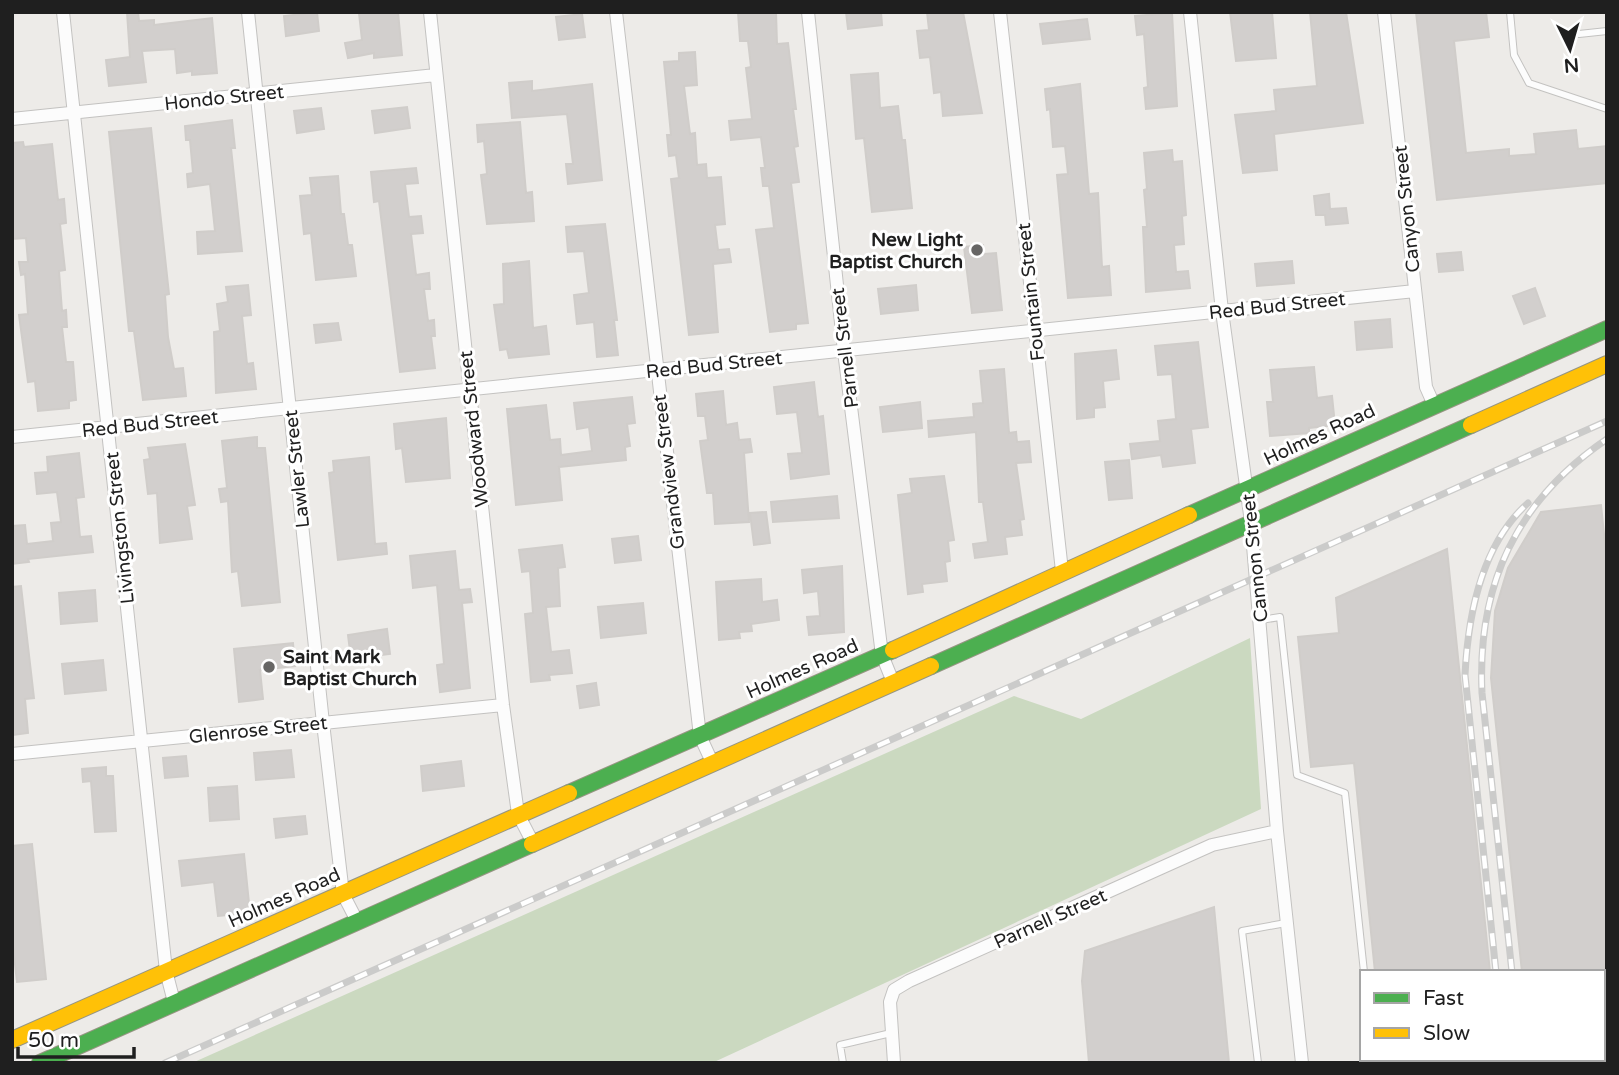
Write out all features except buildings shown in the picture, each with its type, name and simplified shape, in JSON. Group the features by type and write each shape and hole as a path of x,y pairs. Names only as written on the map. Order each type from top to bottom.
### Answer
{"main road":[{"name":"Holmes Road","path":"12,1040 882,655 1062,571 1607,329"},
{"path":"40,1063 1607,364"}],"street":[{"name":"Livingston Street","path":"63,12 166,971 174,1002"},
{"name":"Lawler Street","path":"248,12 323,723 344,894 357,921"},
{"name":"Woodward Street","path":"430,12 503,705 519,814 533,843"},
{"name":"Grandview Street","path":"616,12 655,370 700,736 712,762"},
{"name":"Parnell Street","path":"807,12 844,351 882,655 893,682"},
{"name":"Fountain Street","path":"1000,12 1062,571"},
{"name":"Cannon Street","path":"1190,12 1222,311 1248,490 1277,831 1302,1063"},
{"name":"Canyon Street","path":"1384,12 1426,387 1434,404"},
{"name":"Hondo Street","path":"12,120 436,75"},
{"name":"Red Bud Street","path":"12,437 1415,291"},
{"name":"Glenrose Street","path":"12,754 503,705"},
{"name":"Parnell Street","path":"894,1063 890,1002 894,990 1212,845 1277,831"}],"lane":[{"path":"1510,12 1514,55 1529,83 1607,109"},
{"path":"1579,34 1607,31"},
{"path":"1261,620 1280,617 1297,775 1345,793 1364,970"},
{"path":"1258,1063 1242,931 1288,922"},
{"path":"843,1063 840,1045 891,1033"}],"green space":[{"path":"1250,638 1261,809 712,1063 192,1063 1014,696 1081,719"}],"railway":[{"path":"165,1063 1607,421"},
{"path":"1512,970 1482,693 1482,654 1487,616 1495,582 1526,518 1548,490 1575,463 1607,439"},
{"path":"1496,970 1465,675 1474,605 1488,560 1512,520 1528,503"}],"traffic: fast":[{"path":"1189,515 1607,329"},
{"path":"931,666 1471,425"},
{"path":"569,793 893,650"},
{"path":"40,1063 532,844"}],"traffic: slow":[{"path":"1471,425 1607,364"},
{"path":"893,650 1189,515"},
{"path":"532,844 931,666"},
{"path":"12,1040 569,793"}],"place":[{"name":"New Light Baptist Church","path":"977,250"},
{"name":"Saint Mark Baptist Church","path":"269,667"}]}
